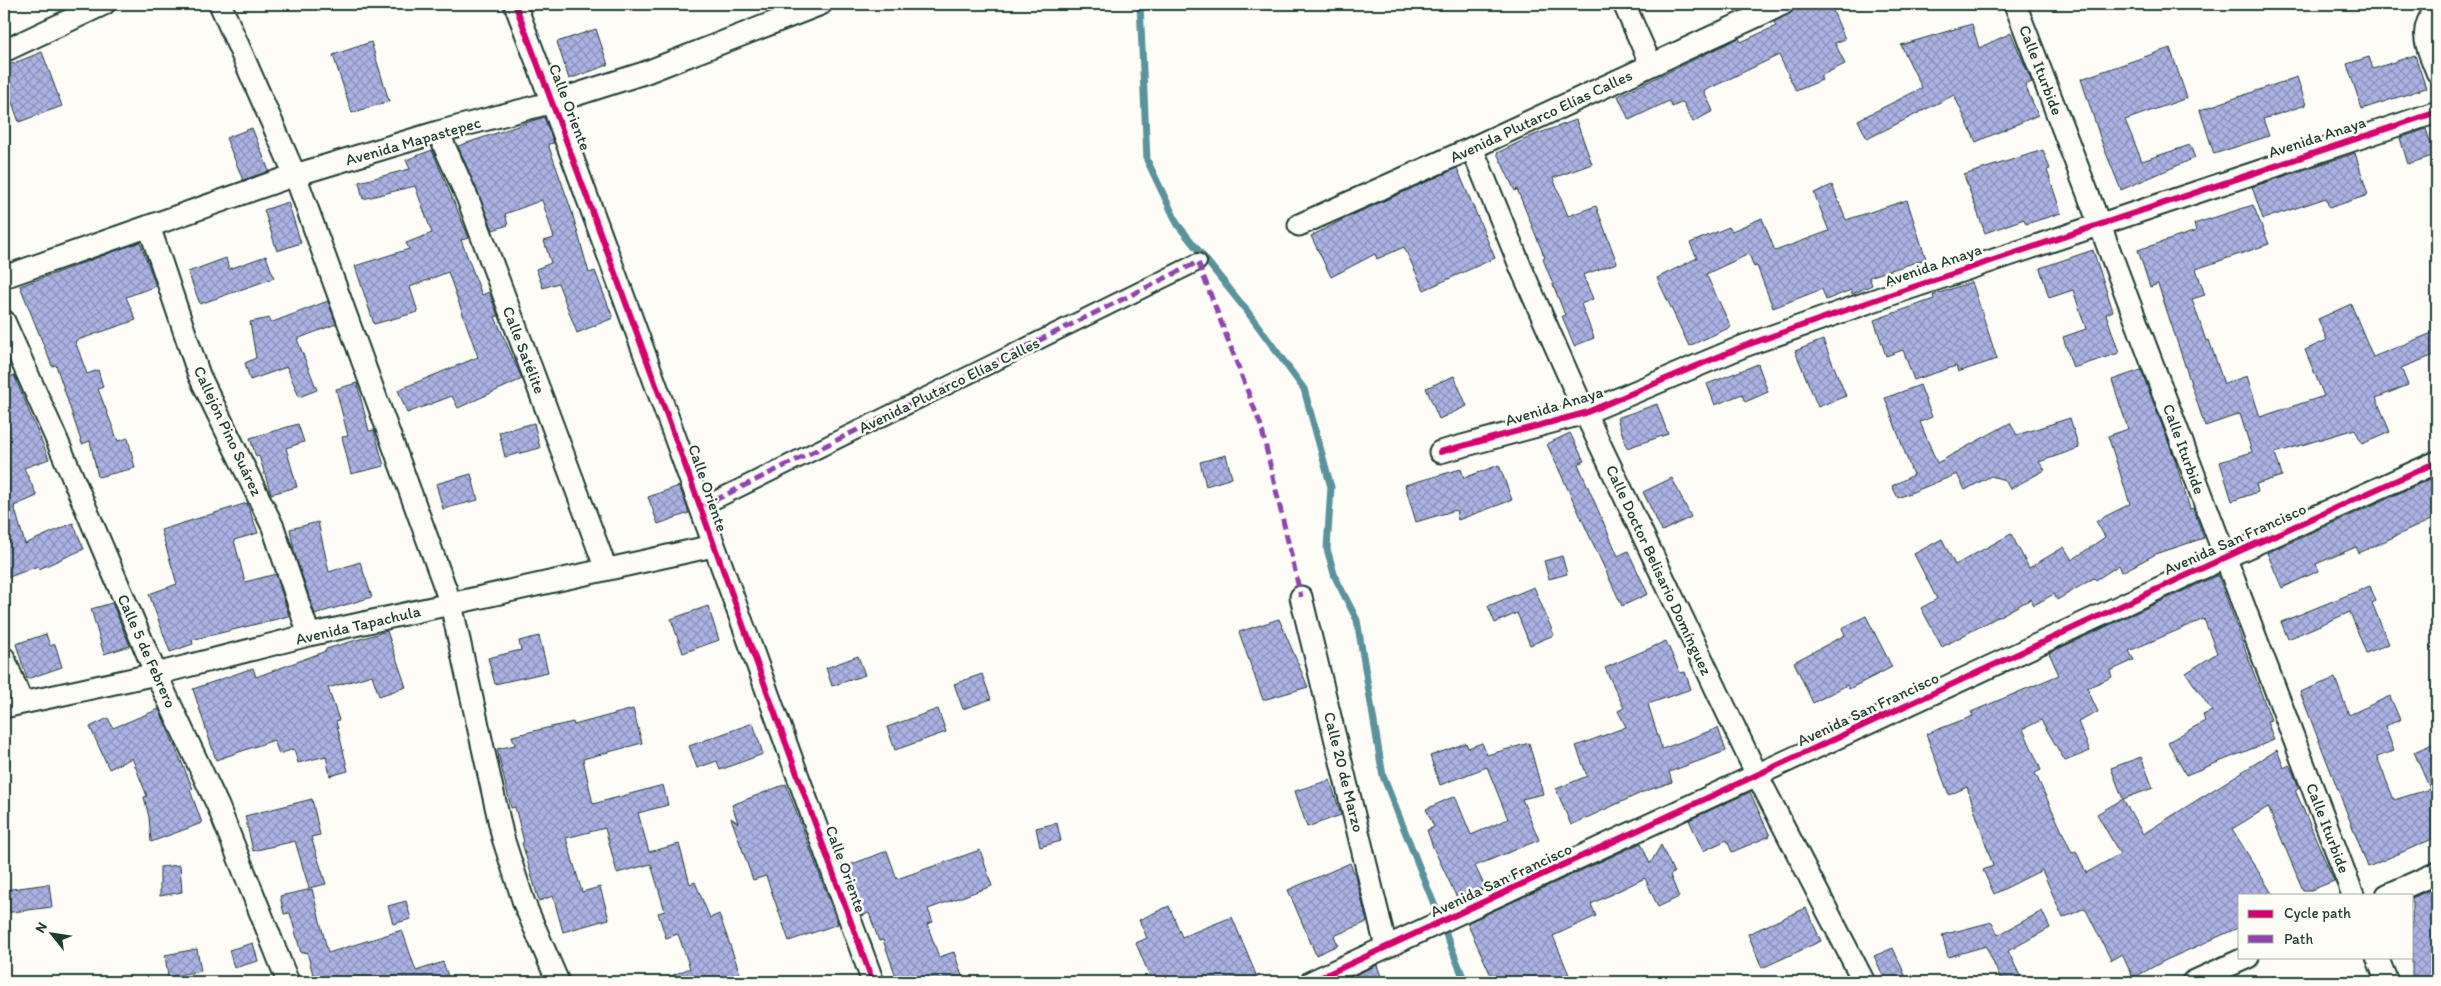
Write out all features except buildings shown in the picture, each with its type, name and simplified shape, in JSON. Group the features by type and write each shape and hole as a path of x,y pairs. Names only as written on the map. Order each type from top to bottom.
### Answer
{"street":[{"path":"4,51 104,4"},
{"path":"220,4 294,175 452,604 503,838 524,903 558,982"},
{"name":"Calle Oriente","path":"515,4 553,102 873,982"},
{"name":"Avenida Mapastepec","path":"4,277 294,175 438,132 553,102 644,74 821,4"},
{"path":"1624,4 1651,65"},
{"name":"Avenida Plutarco Elías Calles","path":"1299,225 1472,148 1783,4"},
{"name":"Calle Iturbide","path":"2015,4 2100,223 2224,558 2354,894"},
{"path":"2437,7 2425,26 2425,39 2437,72"},
{"name":"Avenida Anaya","path":"1440,452 1585,413 1663,382 1744,346 2100,223 2437,112"},
{"name":"Calle Satélite","path":"438,132 468,200 606,569"},
{"name":"Calle Doctor Belisario Domínguez","path":"1472,148 1521,268 1585,413 1756,775 1864,982"},
{"name":"Callejón Pino Suárez","path":"149,226 199,375 273,527 309,635"},
{"name":"Avenida Plutarco Elías Calles","path":"701,507 1198,262"},
{"name":"Calle 5 de Febrero","path":"4,321 156,674 218,806 288,982"},
{"name":"Avenida San Francisco","path":"1311,982 2224,558 2437,462"},
{"name":"Avenida Tapachula","path":"13,705 156,674 309,635 713,546"},
{"name":"Calle 20 de Marzo","path":"1301,597 1386,947"},
{"path":"4,658 13,705"},
{"path":"2389,894 2437,872"},
{"path":"2192,982 2246,958"},
{"path":"2377,958 2387,982"}],"waterway":[{"path":"1140,4 1147,160 1178,225 1247,311 1304,389 1331,487 1327,549 1335,577 1357,620 1383,776 1465,982"}],"marked path":[{"path":"701,507 1198,262 1261,426 1301,597"}],"cycle path":[{"path":"515,4 606,248 873,982"},
{"path":"1440,452 1585,413 1744,346 1892,294 2437,112"},
{"path":"1311,982 2224,558 2437,462"}]}
